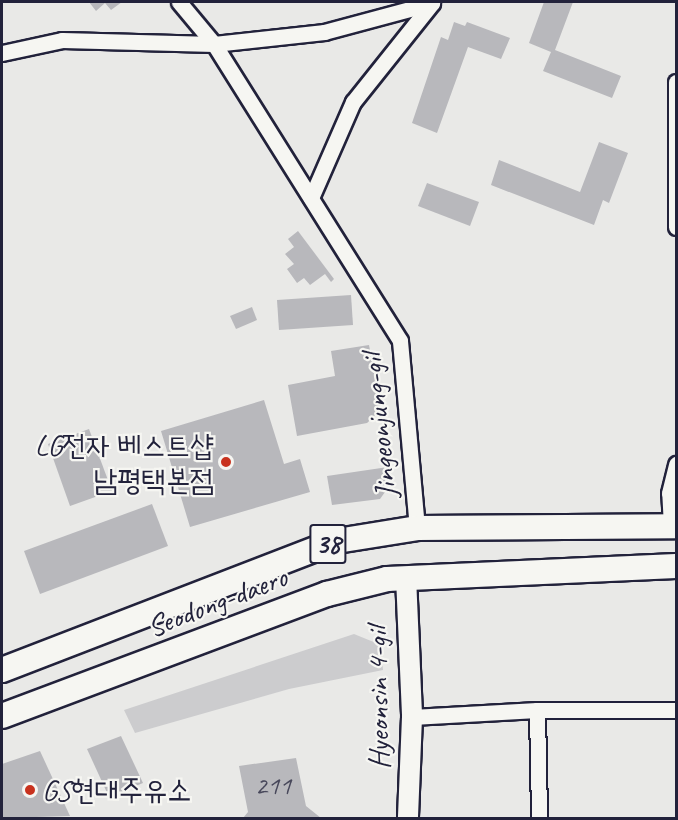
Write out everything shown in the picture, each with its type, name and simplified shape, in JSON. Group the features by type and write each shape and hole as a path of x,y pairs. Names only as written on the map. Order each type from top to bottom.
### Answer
{"main road":[{"name":"Seodong-daero","path":"2,670 337,541 417,528 674,526"},
{"name":"Seodong-daero","path":"2,716 327,594 406,577 676,566"}],"street":[{"name":"Jingeonjung-gil","path":"179,2 214,44 399,341 417,528"},
{"path":"2,53 62,40 214,44 324,32 434,2"},
{"path":"311,198 353,102 434,2"},
{"path":"676,82 676,227"},
{"name":"Seodong-daero","path":"674,526 669,493 676,464"},
{"name":"Hyeonsin 4-gil","path":"406,577 412,717 408,819"},
{"path":"412,717 537,710 676,710"},
{"path":"537,710 539,819"}],"shaded area":[{"path":"354,634 381,645 383,670 289,689 135,733 124,710"}],"building":[{"path":"89,2 122,2 111,10 105,3 96,11"},
{"path":"544,2 573,2 555,50 621,76 612,98 543,71 551,52 529,43"},
{"path":"454,22 465,26 467,22 510,38 501,59 468,47 437,133 412,123 441,37 448,40"},
{"path":"599,142 628,153 609,203 603,200 594,225 491,185 499,160 580,192"},
{"path":"427,183 479,202 470,226 418,206"},
{"path":"298,231 334,279 331,282 325,274 310,285 304,278 297,283 287,269 294,264 285,254 294,247 288,239"},
{"path":"351,295 353,325 279,330 277,300"},
{"path":"252,307 257,320 236,329 230,316"},
{"path":"369,345 381,410 367,423 297,436 288,385 335,376 331,351"},
{"name":"LG전자 베스트샵 남평택본점","path":"264,400 284,464 300,459 310,492 190,527 161,431"},
{"path":"89,429 112,491 70,506 48,444"},
{"path":"388,467 390,485 380,499 332,505 327,476"},
{"path":"152,504 168,546 40,594 24,551"},
{"path":"121,736 143,783 109,797 87,749"},
{"name":"GS현대주유소","path":"40,751 70,816 2,818 2,764"},
{"path":"296,758 306,806 321,818 243,818 248,812 239,766"}],"place":[{"name":"LG전자 베스트샵 남평택본점","path":"226,462"},
{"name":"GS현대주유소","path":"30,790"}]}
